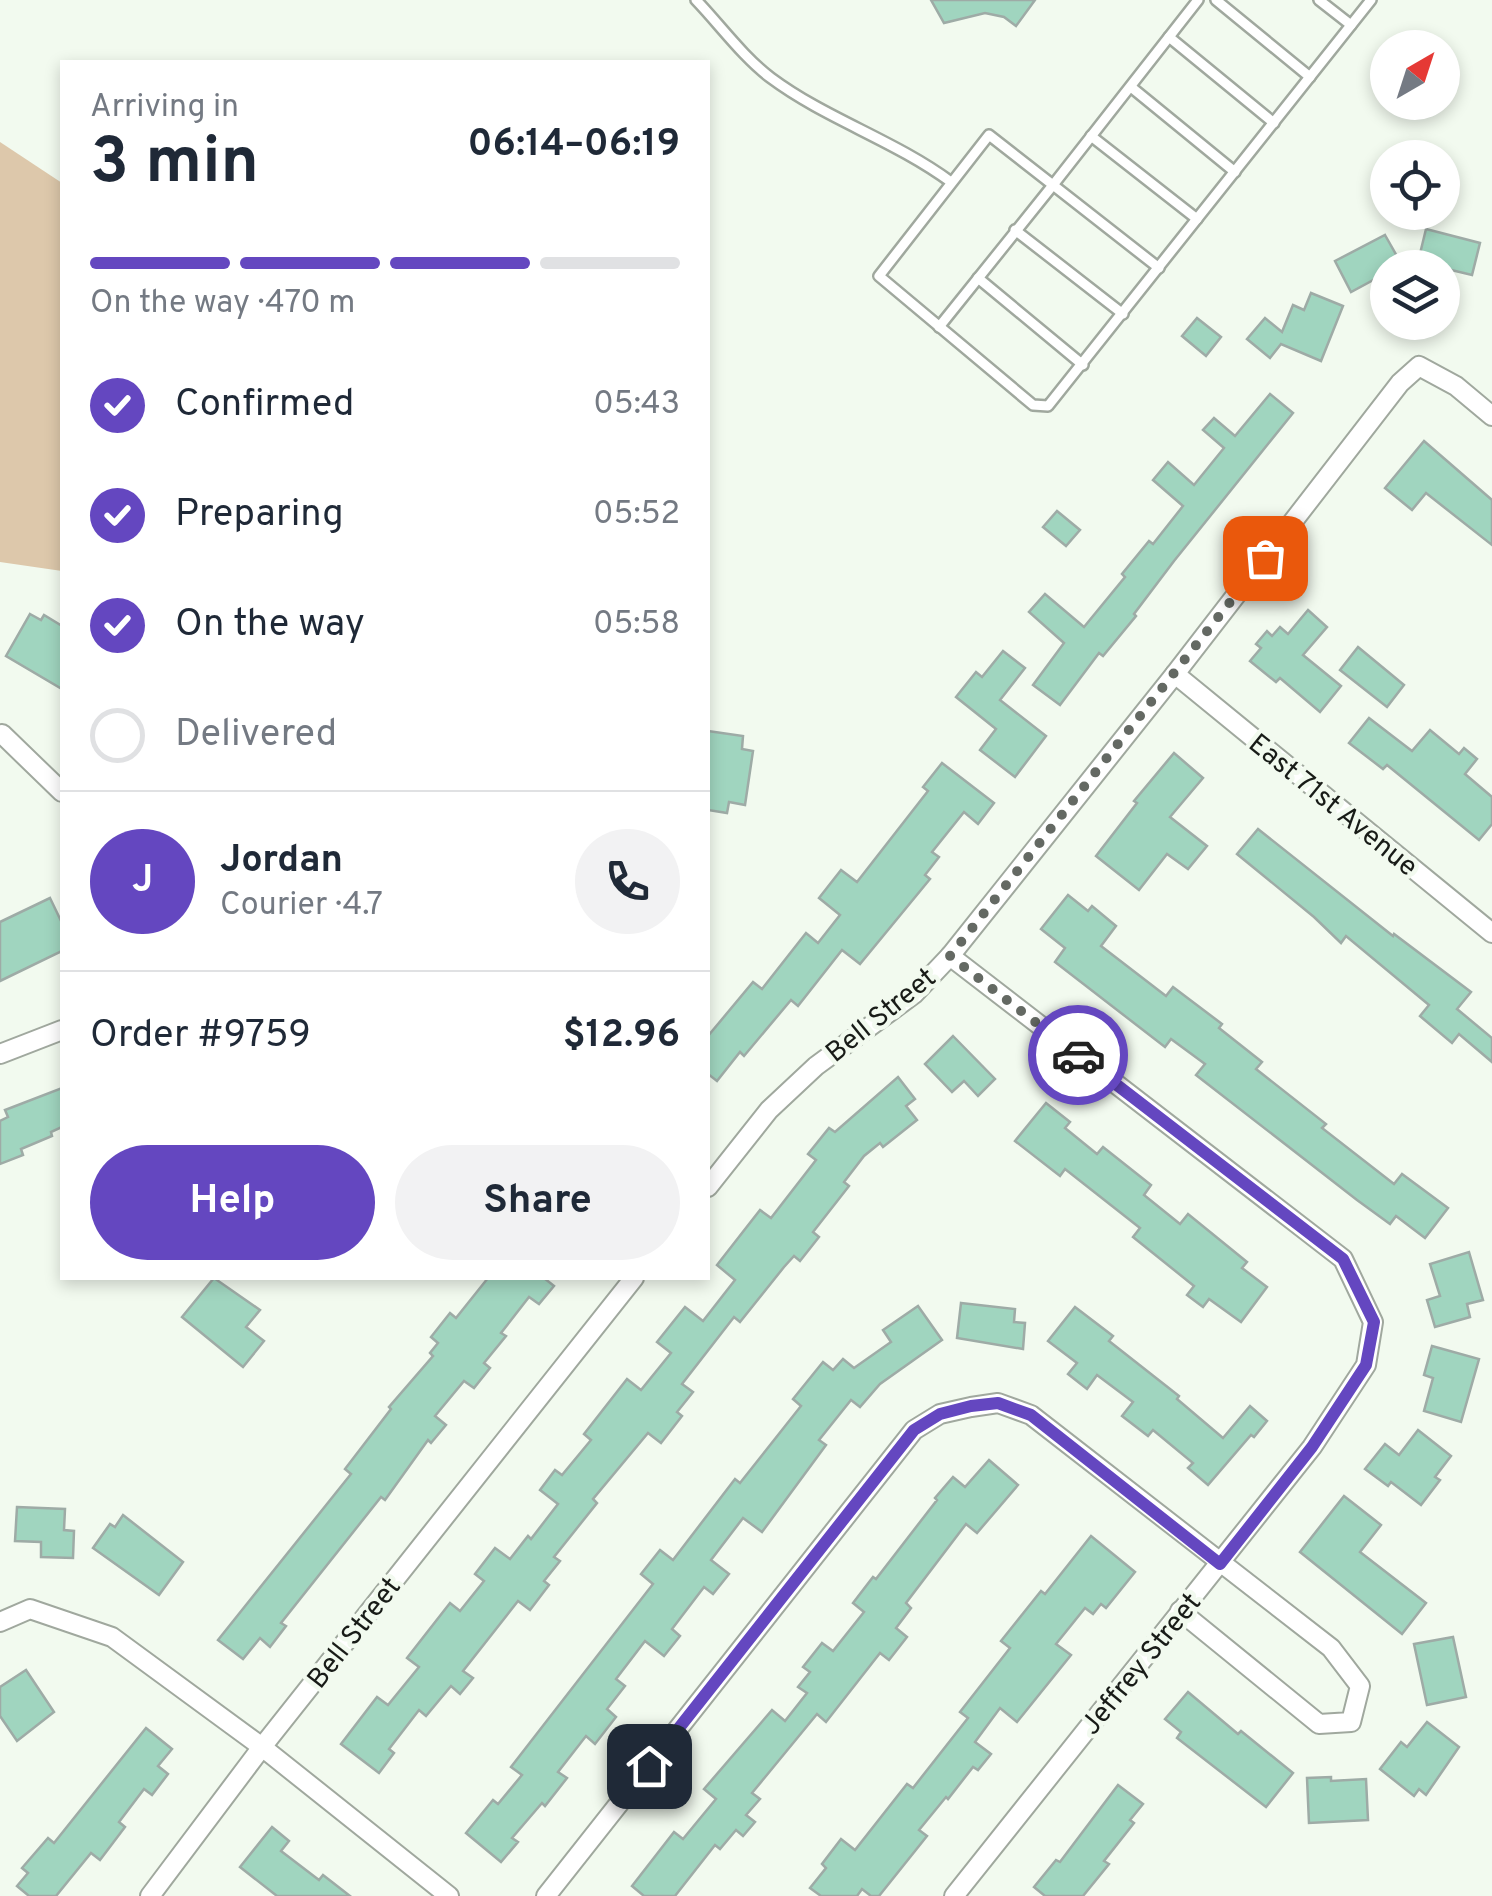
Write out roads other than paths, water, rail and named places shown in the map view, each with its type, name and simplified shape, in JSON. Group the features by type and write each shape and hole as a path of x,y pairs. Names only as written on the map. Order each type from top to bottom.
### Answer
{"street":[{"name":"Bell Street","path":"710,1184 769,1110 816,1066 914,994 950,956 1400,383 1419,366 1456,386 1492,416"},
{"name":"East 71st Avenue","path":"1175,674 1492,934"},
{"path":"2,734 60,790"},
{"name":"Jeffrey Street","path":"950,956 1343,1259 1374,1322 1366,1365 1312,1447 954,1896"},
{"path":"0,1054 60,1031"},
{"name":"Bell Street","path":"150,1896 262,1747 632,1280"},
{"path":"546,1896 914,1430 940,1414 998,1403 1031,1415 1330,1648 1360,1686 1351,1722 1320,1724 1180,1611"},
{"path":"0,1622 30,1609 112,1637 262,1747 449,1896"}],"lane":[{"path":"696,0 769,76 816,105 916,156 951,182"},
{"path":"939,327 1198,0"},
{"path":"1216,0 1310,77"},
{"path":"1319,0 1352,26"},
{"path":"1159,268 989,134 879,276 1033,405 1048,406 1123,314 1371,0"},
{"path":"1169,38 1274,123"},
{"path":"1131,87 1235,172"},
{"path":"1091,136 1197,220"},
{"path":"1015,230 1123,314"},
{"path":"978,278 1082,365"}]}
